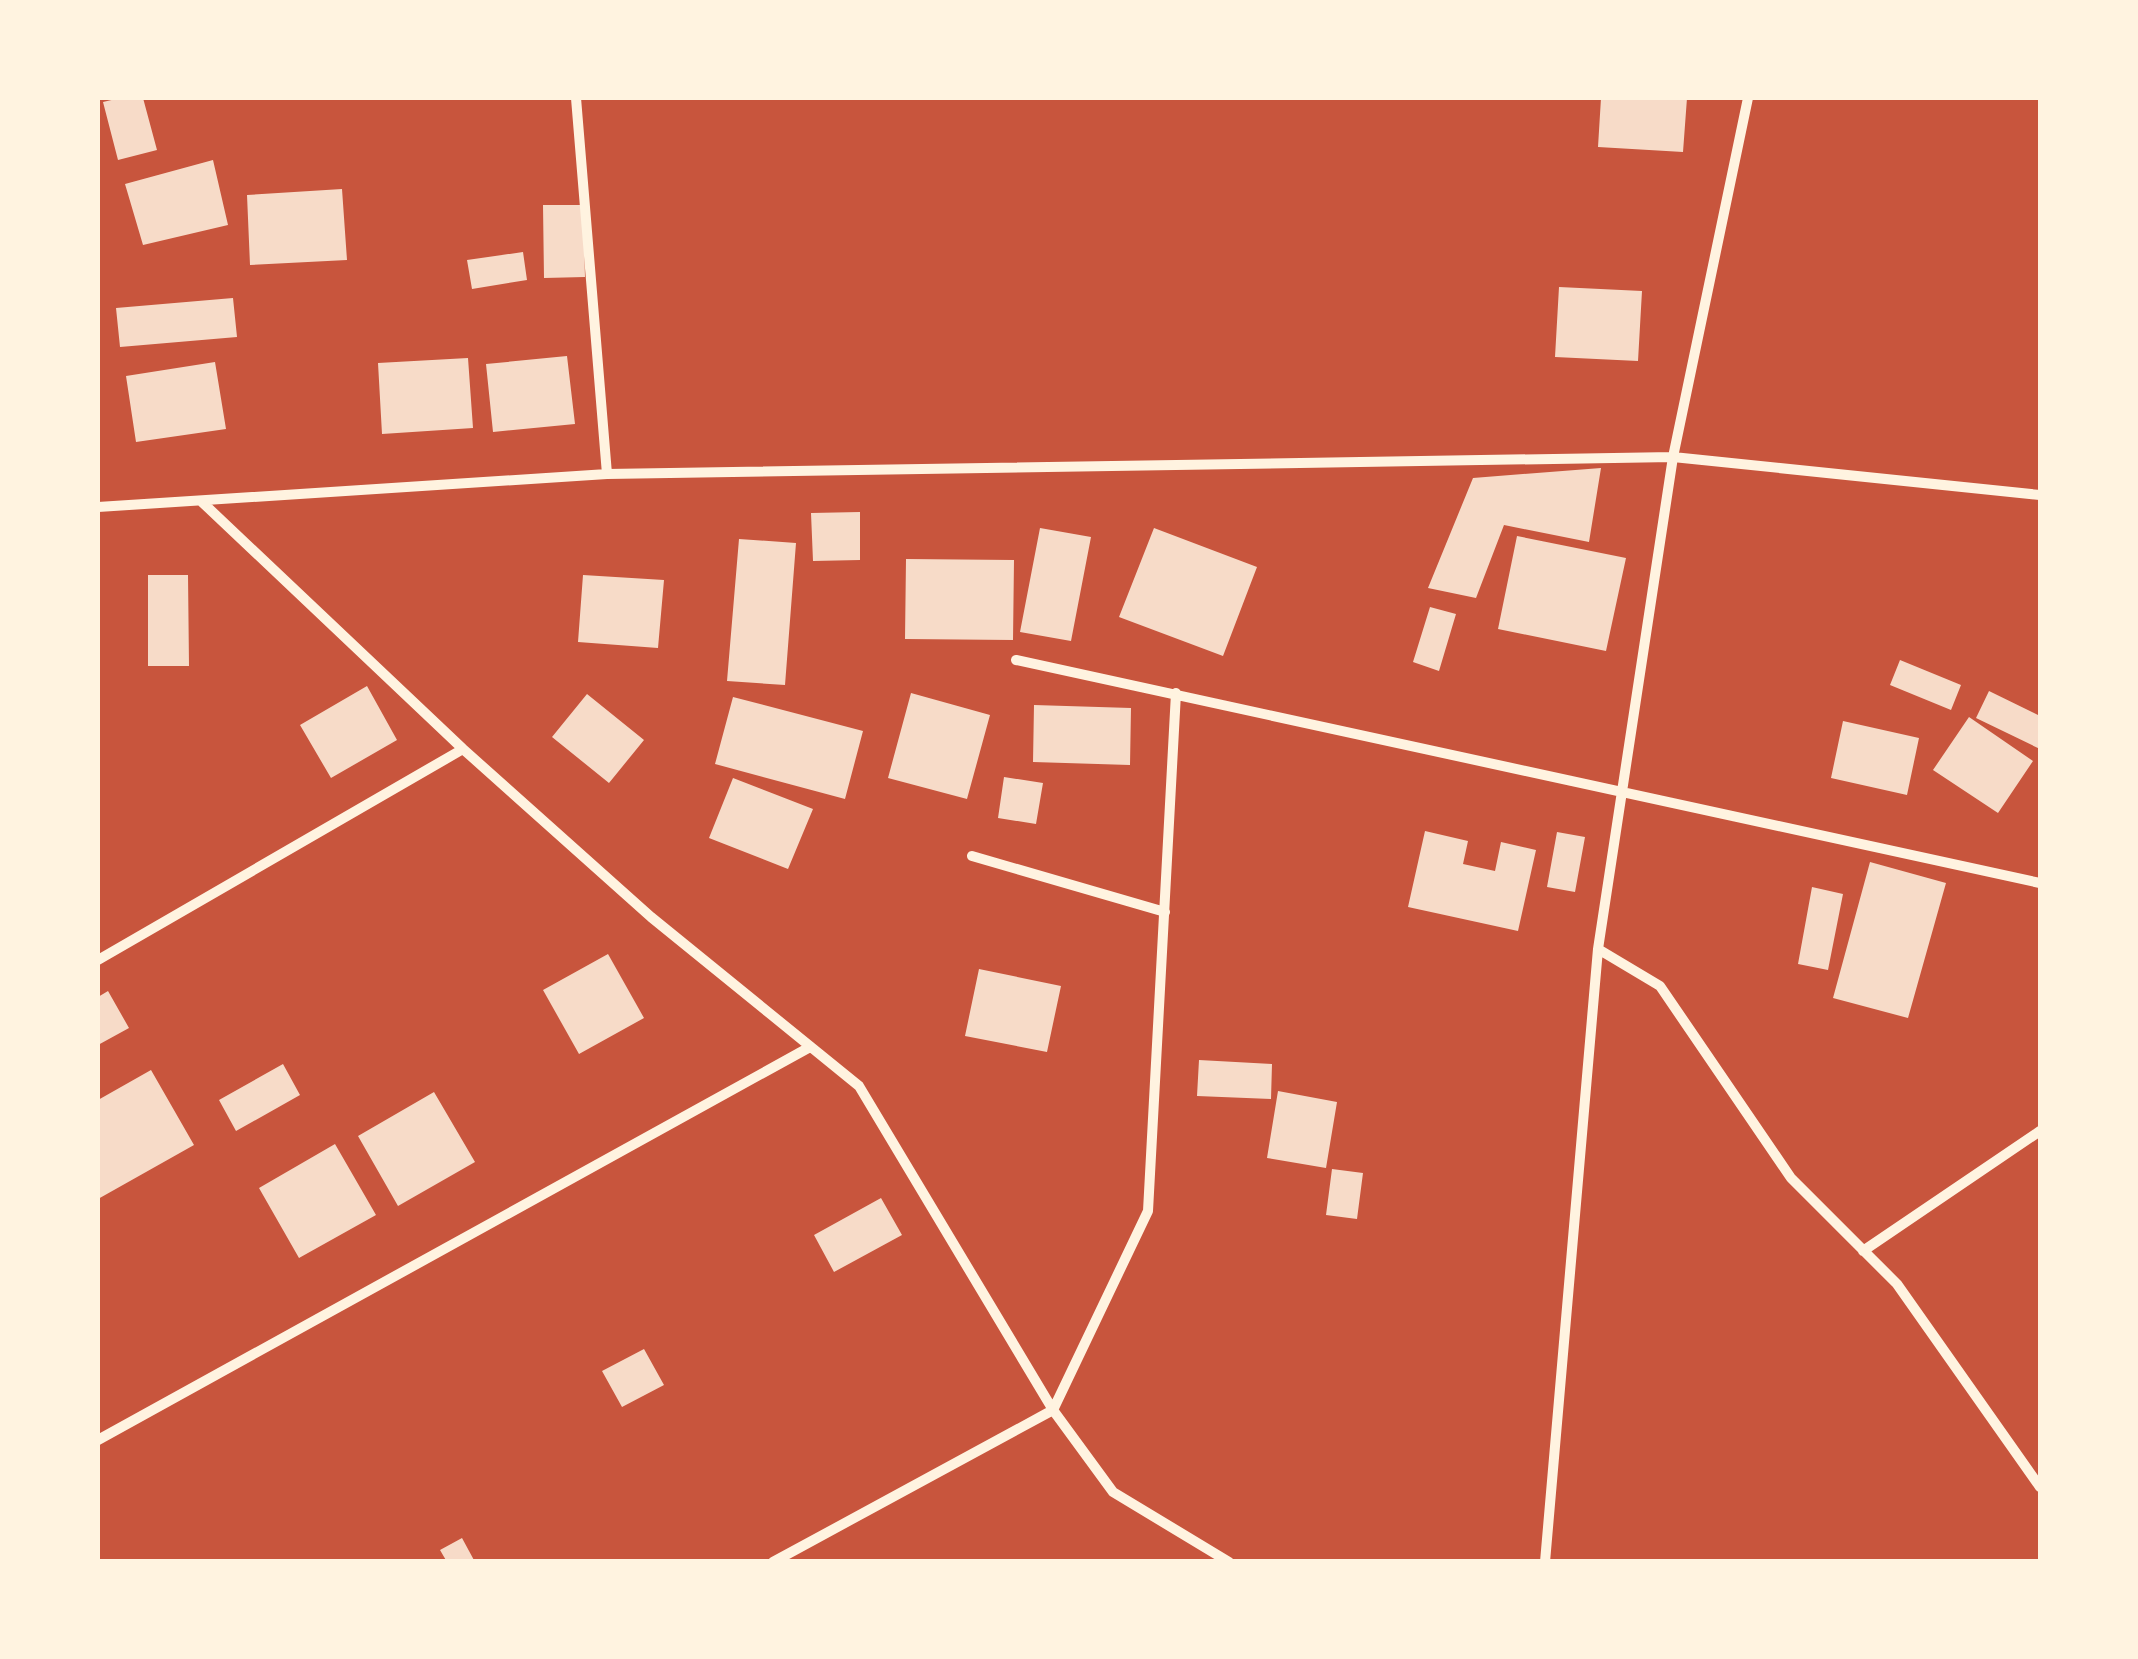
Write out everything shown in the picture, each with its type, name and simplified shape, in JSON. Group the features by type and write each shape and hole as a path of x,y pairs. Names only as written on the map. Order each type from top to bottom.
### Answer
{"street":[{"path":"576,98 607,474"},
{"path":"1544,1562 1598,949 1673,457 1748,98"},
{"path":"98,507 607,474 1673,457 2040,494"},
{"path":"202,502 463,750 651,917 858,1086 1053,1410 1113,1492 1229,1562"},
{"path":"1016,660 2040,883"},
{"path":"773,1562 1053,1410 1148,1211 1176,693"},
{"path":"98,960 463,750"},
{"path":"972,856 1165,912"},
{"path":"1598,949 1660,986 1791,1178 1897,1284 2040,1487"},
{"path":"98,1440 810,1046"},
{"path":"1863,1251 2040,1132"}],"building":[{"path":"143,98 157,150 118,160 103,102"},
{"path":"1601,98 1687,98 1683,152 1598,147"},
{"path":"213,160 228,225 143,245 125,184"},
{"path":"342,189 347,260 250,265 247,195"},
{"path":"543,205 583,205 585,277 544,278"},
{"path":"523,252 527,280 472,289 467,260"},
{"path":"1559,287 1642,291 1638,361 1555,357"},
{"path":"233,298 237,337 120,347 116,308"},
{"path":"567,356 575,424 493,432 486,364"},
{"path":"468,358 473,428 382,434 378,363"},
{"path":"215,362 226,429 136,442 126,376"},
{"path":"1601,468 1589,542 1504,525 1476,598 1428,588 1473,478"},
{"path":"860,512 860,560 813,561 811,513"},
{"path":"1040,528 1091,537 1071,641 1020,632"},
{"path":"1154,528 1257,567 1223,656 1119,617"},
{"path":"1517,536 1626,558 1606,651 1498,629"},
{"path":"739,539 796,543 785,685 727,681"},
{"path":"906,559 1014,560 1013,640 905,639"},
{"path":"148,575 188,575 189,666 148,666"},
{"path":"583,575 664,580 658,648 578,642"},
{"path":"1430,607 1456,614 1439,671 1413,662"},
{"path":"1900,660 1961,685 1951,710 1890,685"},
{"path":"367,686 397,740 331,778 300,725"},
{"path":"1989,691 2040,716 2040,749 1976,718"},
{"path":"911,693 990,715 967,799 888,778"},
{"path":"587,694 644,740 609,783 552,737"},
{"path":"733,697 863,731 845,799 715,764"},
{"path":"1034,705 1131,708 1130,765 1033,762"},
{"path":"1969,717 2033,761 1998,813 1933,770"},
{"path":"1843,721 1919,738 1907,795 1831,778"},
{"path":"1004,777 1043,783 1036,824 998,818"},
{"path":"733,778 813,809 788,869 709,838"},
{"path":"1425,831 1468,841 1463,864 1495,871 1501,842 1536,850 1518,931 1408,907"},
{"path":"1557,832 1585,837 1575,892 1547,887"},
{"path":"1870,862 1946,883 1908,1018 1833,998"},
{"path":"1812,887 1843,894 1828,970 1798,964"},
{"path":"608,954 644,1018 579,1054 543,990"},
{"path":"979,969 1061,986 1047,1052 965,1036"},
{"path":"108,991 129,1028 98,1045 98,997"},
{"path":"1199,1060 1272,1064 1271,1099 1197,1096"},
{"path":"283,1064 300,1095 236,1131 219,1100"},
{"path":"151,1070 194,1145 98,1199 98,1100"},
{"path":"1278,1091 1337,1102 1326,1168 1267,1158"},
{"path":"434,1092 475,1162 398,1206 358,1136"},
{"path":"335,1144 376,1215 299,1258 259,1188"},
{"path":"1332,1169 1363,1173 1357,1219 1326,1215"},
{"path":"881,1198 902,1235 834,1272 814,1235"},
{"path":"644,1349 664,1385 622,1407 602,1371"},
{"path":"462,1538 475,1562 447,1562 440,1550"}]}
